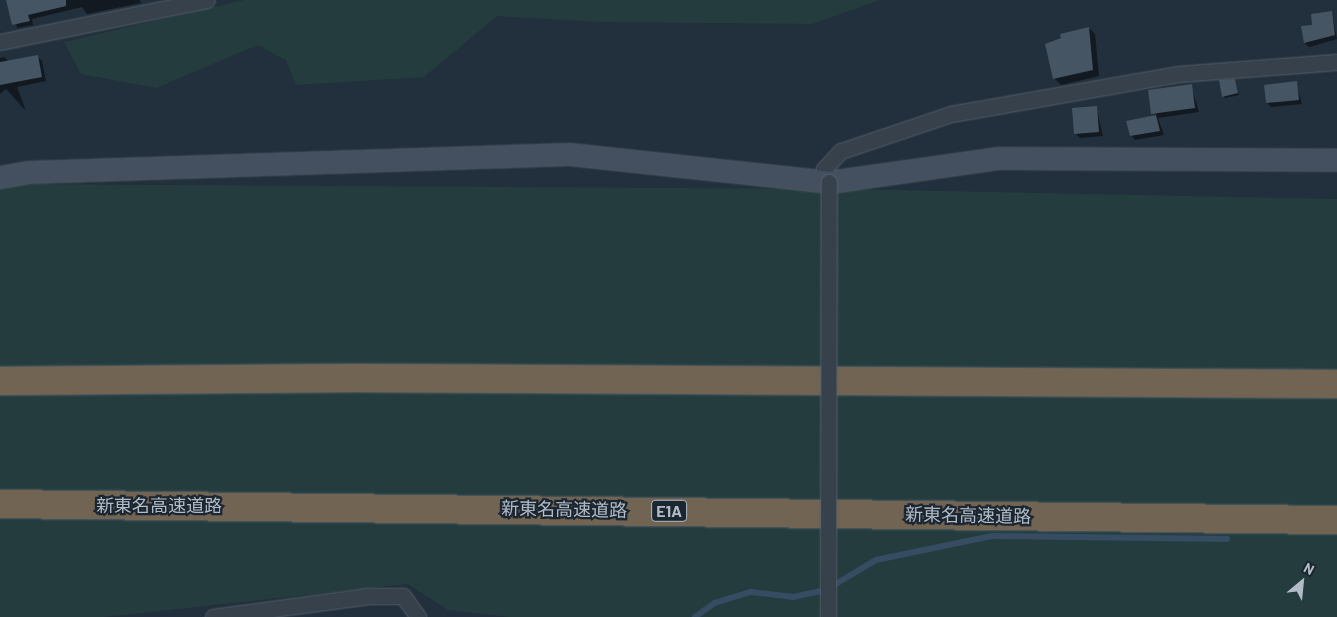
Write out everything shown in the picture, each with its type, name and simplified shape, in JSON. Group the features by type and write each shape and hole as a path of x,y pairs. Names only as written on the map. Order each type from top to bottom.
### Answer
{"highway":[{"path":"0,381 365,378 1337,384"},
{"name":"新東名高速道路","path":"0,504 1337,520"}],"street":[{"path":"0,42 207,0"},
{"path":"828,617 829,182 824,170 841,152 951,114 1178,74 1337,62"},
{"path":"0,177 29,172 569,154 829,182 997,158 1337,160"},
{"path":"213,617 369,596 404,596 418,617"}],"green space":[{"path":"244,0 880,0 812,24 601,22 497,16 424,77 296,85 286,60 258,45 156,88 81,74 64,42"},
{"path":"0,184 839,189 1337,199 1337,617 510,617 448,610 408,584 104,617 0,617"}],"building":[{"path":"6,0 66,0 66,6 28,15 30,21 12,25"},
{"path":"1332,11 1335,35 1304,43 1301,26 1312,25 1311,14"},
{"path":"1089,27 1093,70 1053,79 1045,44 1061,38 1060,34"},
{"path":"38,55 42,77 0,85 0,62"},
{"path":"1235,79 1238,93 1222,97 1219,80"},
{"path":"1297,81 1299,100 1266,103 1264,85"},
{"path":"1192,84 1195,108 1151,114 1148,90"},
{"path":"1097,106 1099,132 1074,134 1072,108"},
{"path":"1156,115 1160,131 1130,136 1126,121"}],"waterway":[{"path":"695,617 715,603 751,592 793,597 826,590 876,560 992,536 1227,539"}]}
